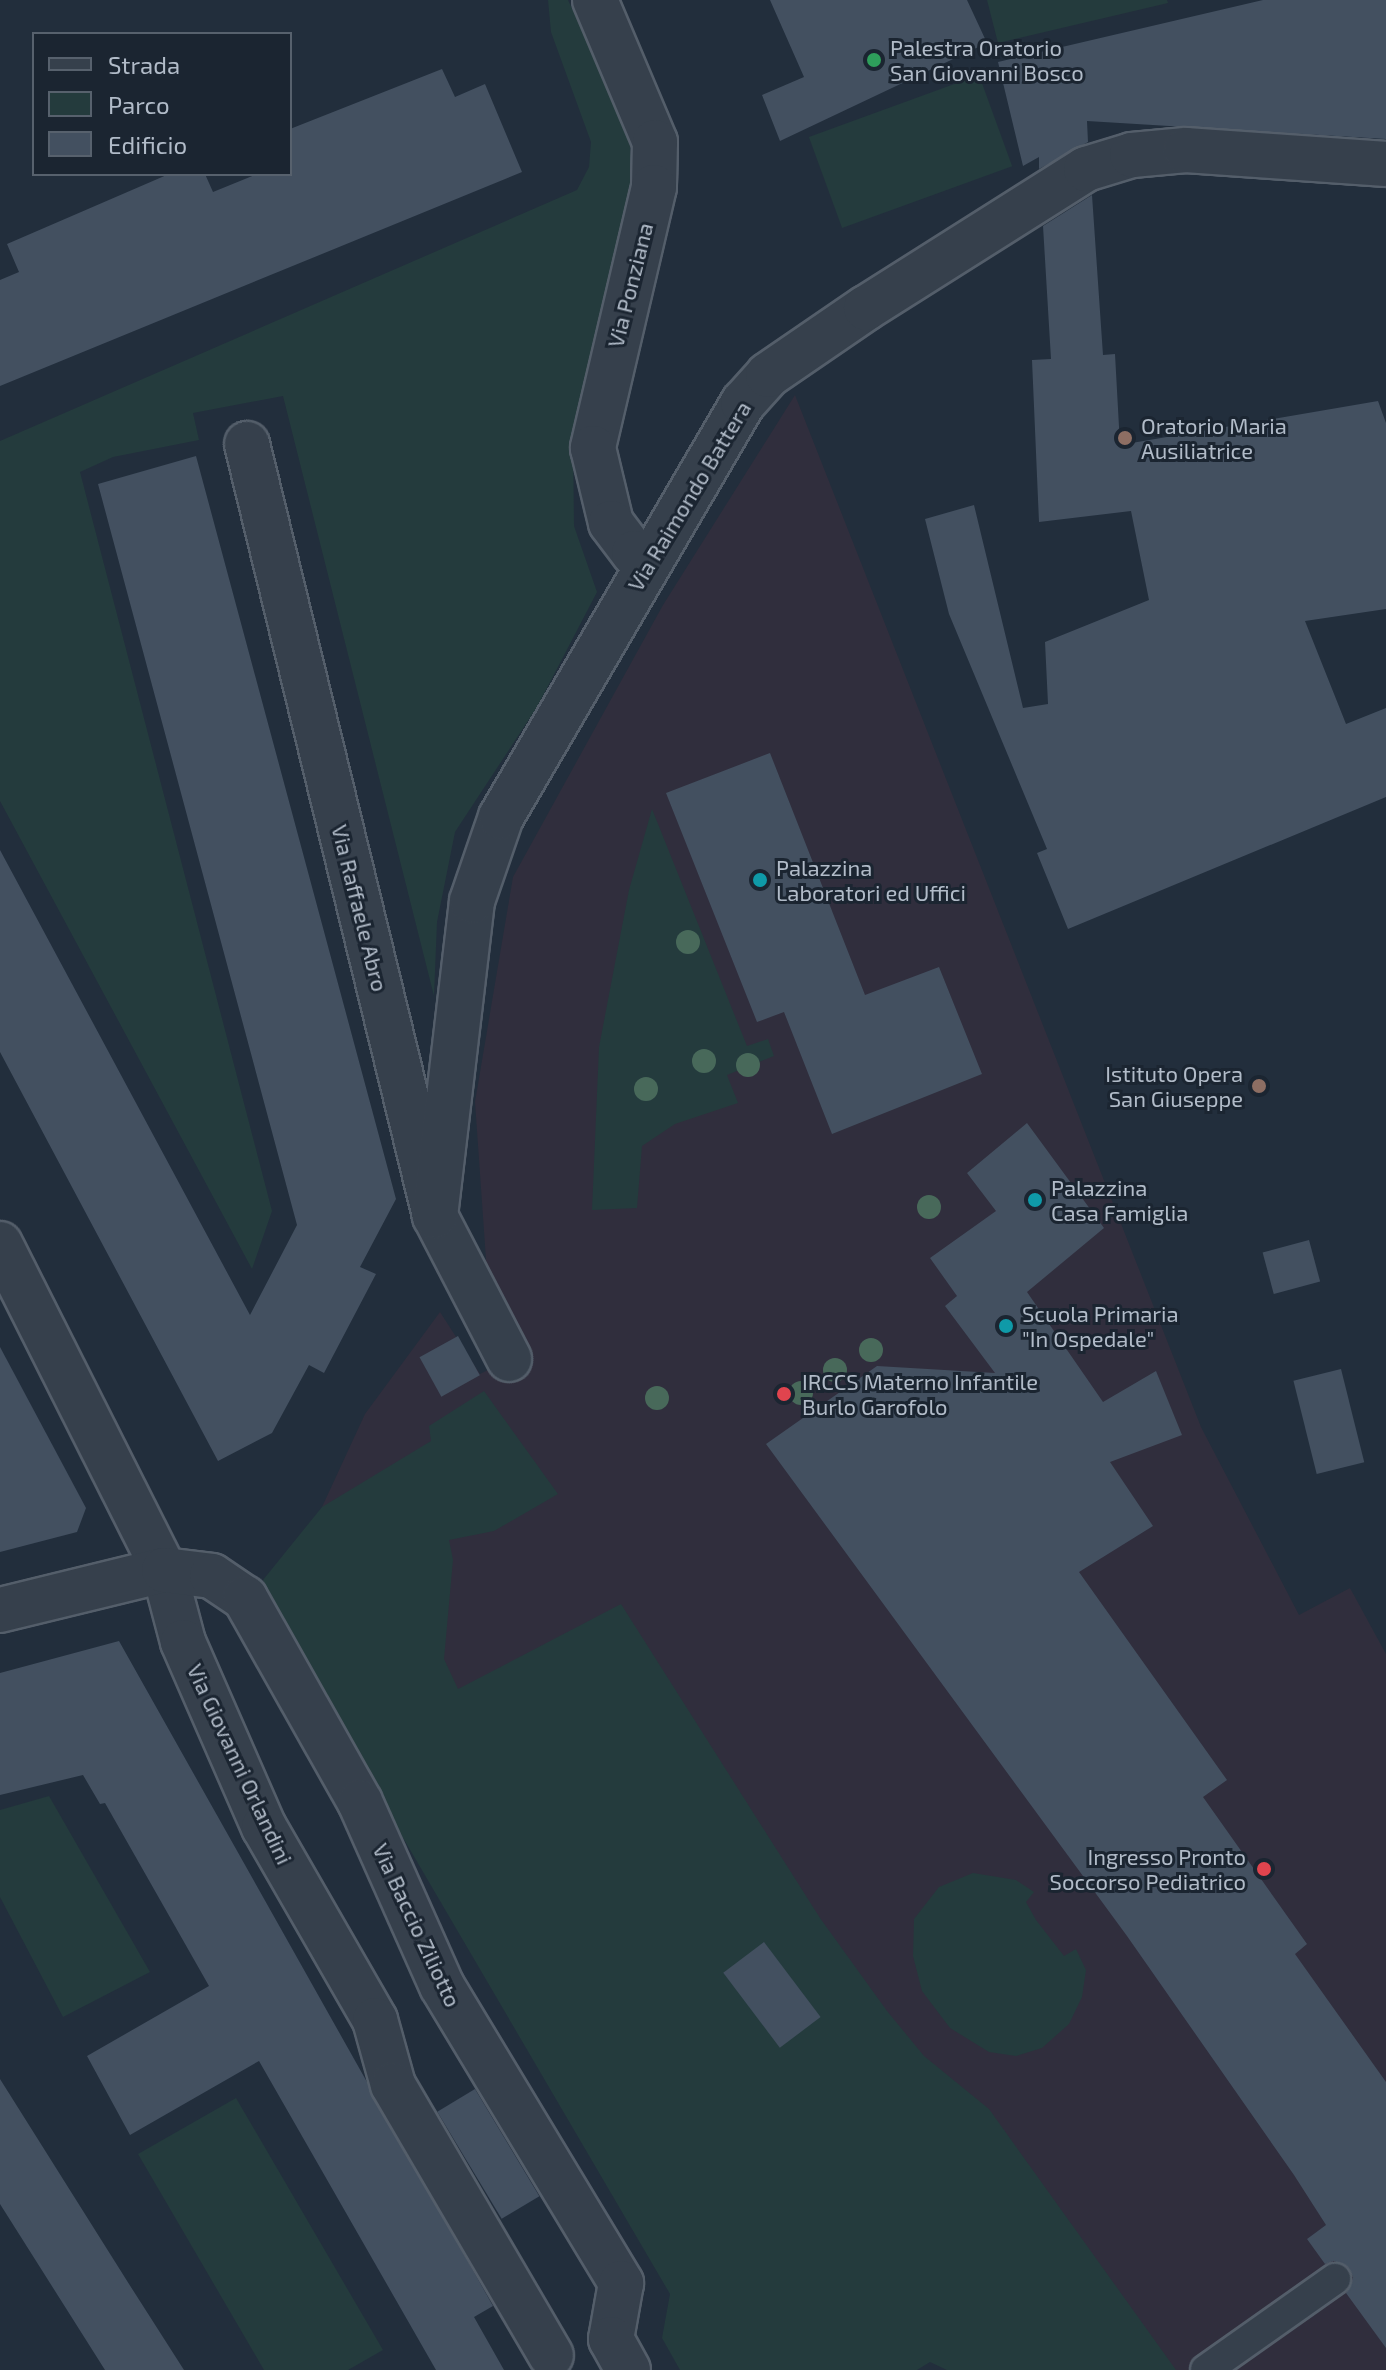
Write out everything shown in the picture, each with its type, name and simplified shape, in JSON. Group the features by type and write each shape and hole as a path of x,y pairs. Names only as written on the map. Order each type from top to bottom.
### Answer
{"street":[{"name":"Via Ponziana","path":"595,0 655,142 654,187 593,448 611,523 634,553 649,561"},
{"name":"Via Raimondo Battera","path":"435,1216 472,901 501,817 743,403 768,375 1042,194 1086,169 1132,155 1201,150 1386,164"},
{"name":"Via Raffaele Abro","path":"247,444 435,1216 509,1359"},
{"name":"Via Giovanni Orlandini","path":"0,1244 164,1570 183,1642 264,1827 375,2020 393,2085 594,2359"},
{"name":"Via Baccio Ziliotto","path":"164,1570 212,1576 245,1598 360,1802 442,1986 621,2283 594,2359"},
{"path":"0,1610 164,1570"}],"lane":[{"path":"1206,2370 1335,2279"}],"shaded area":[{"name":"IRCCS Materno Infantile Burlo Garofolo","path":"795,395 1201,1427 1299,1615 1350,1588 1386,1654 1386,2370 947,2370 322,1507 365,1414 440,1312 480,1374 509,1359 487,1274 475,1102 513,877 663,605"}],"green space":[{"path":"548,0 568,0 629,132 633,188 573,440 574,526 597,592 537,707 455,832 437,922 434,996 283,396 193,413 199,440 113,457 80,472 272,1211 252,1269 0,801 0,441 577,190 589,167 591,142 551,32"},
{"path":"987,0 1167,0 1168,3 998,43"},
{"path":"979,75 1012,166 842,228 809,137"},
{"path":"652,809 747,1046 768,1039 774,1056 727,1075 738,1103 675,1124 642,1146 637,1208 592,1210 599,1047 629,890"},
{"path":"484,1391 558,1494 494,1531 449,1540 453,1560 444,1659 458,1689 621,1604 820,1918 887,2011 924,2056 989,2109 1176,2370 947,2370 930,2362 917,2370 680,2370 662,2338 670,2294 402,1836 263,1580 322,1507 431,1441 429,1426"},
{"path":"49,1796 150,1972 63,2017 0,1897 0,1810"},
{"path":"973,1873 1016,1880 1034,1892 1026,1902 1036,1920 1064,1956 1076,1949 1086,1970 1082,1997 1069,2024 1042,2048 1016,2056 989,2052 950,2028 922,1991 913,1956 914,1919 939,1887"},
{"path":"236,2098 383,2350 348,2370 264,2370 138,2154"}],"building":[{"name":"Palestra Oratorio San Giovanni Bosco","path":"770,0 967,0 987,43 780,141 762,95 804,77"},
{"path":"1263,0 1386,0 1386,139 1087,121 1088,142 1039,169 1039,157 1023,166 998,62"},
{"path":"442,69 455,97 485,84 522,172 0,386 0,280 19,272 7,244 164,176 206,176 213,192 252,176 292,176 292,128"},
{"path":"1092,195 1103,355 1115,354 1120,445 1378,401 1386,423 1386,609 1305,621 1346,724 1386,708 1386,797 1068,929 1037,853 1047,849 949,614 925,519 974,505 1023,708 1048,704 1045,642 1149,600 1131,511 1039,522 1032,360 1051,359 1043,226"},
{"path":"196,456 396,1199 360,1267 376,1274 324,1373 309,1365 272,1433 218,1461 0,1052 0,850 250,1315 297,1225 98,484"},
{"name":"Palazzina Laboratori ed Uffici","path":"770,753 865,995 939,967 982,1074 832,1134 784,1012 757,1022 666,793"},
{"path":"1027,1123 1104,1228 1027,1292 1103,1402 1156,1371 1182,1435 1110,1462 1153,1526 1079,1572 1227,1780 1203,1797 1307,1944 1295,1954 1386,2082 1386,2348 1346,2293 1353,2278 1349,2268 1334,2261 1325,2264 1307,2239 1326,2225 1294,2175 1127,1936 766,1444 877,1366 995,1373 945,1306 957,1296 930,1258 996,1211 967,1173"},
{"path":"1309,1240 1320,1282 1274,1294 1263,1252"},
{"path":"458,1336 480,1375 441,1397 420,1357"},
{"path":"0,1347 86,1508 77,1532 0,1552"},
{"path":"1341,1369 1364,1462 1317,1474 1293,1381"},
{"path":"119,1641 493,2306 474,2317 504,2370 436,2370 259,2061 130,2135 87,2056 209,1986 105,1803 100,1804 83,1775 0,1795 0,1673"},
{"path":"764,1942 821,2017 780,2048 723,1973"},
{"path":"0,2079 184,2370 105,2370 0,2204"},
{"path":"475,2089 539,2196 502,2219 437,2112"}],"place":[{"name":"Palestra Oratorio San Giovanni Bosco","path":"874,60"},
{"name":"Oratorio Maria Ausiliatrice","path":"1125,438"},
{"name":"Palazzina Laboratori ed Uffici","path":"760,880"},
{"name":"Istituto Opera San Giuseppe","path":"1259,1086"},
{"name":"Palazzina Casa Famiglia","path":"1035,1200"},
{"name":"Scuola Primaria \"In Ospedale\"","path":"1006,1326"},
{"name":"IRCCS Materno Infantile Burlo Garofolo","path":"784,1394"},
{"name":"Ingresso Pronto Soccorso Pediatrico","path":"1264,1869"}]}
